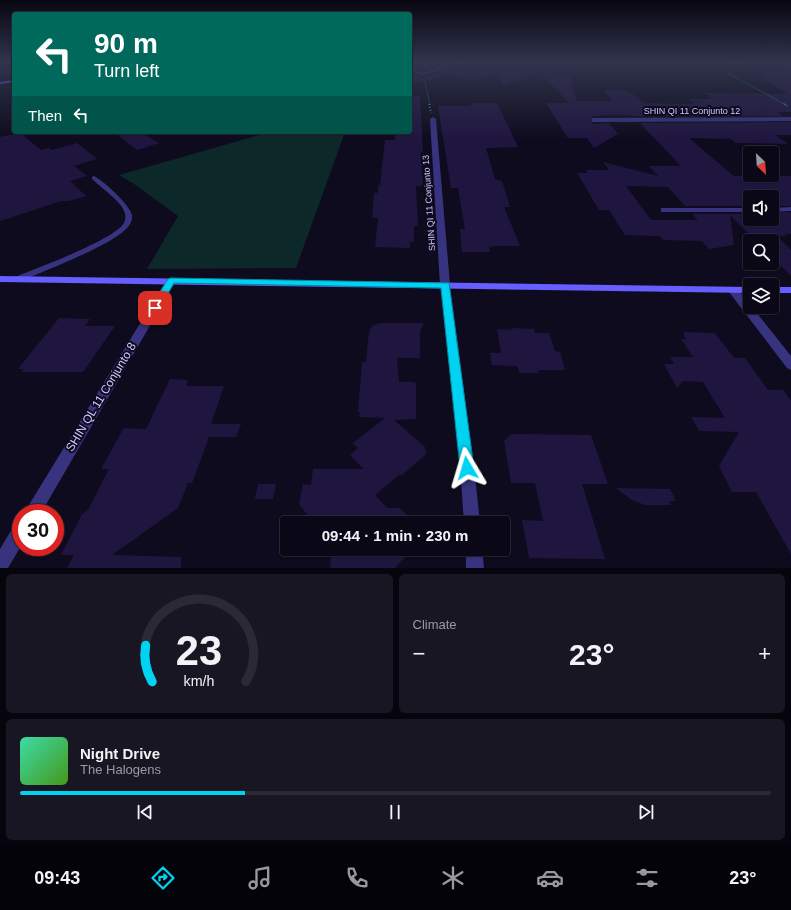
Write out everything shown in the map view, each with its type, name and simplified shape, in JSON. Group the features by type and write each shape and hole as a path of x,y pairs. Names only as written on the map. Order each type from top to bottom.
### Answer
{"street":[{"name":"SHIN QI 11 Conjunto 13","path":"433,119 445,285 471,516"},
{"name":"SHIN QI 11 Conjunto 12","path":"593,120 791,119"},
{"path":"664,210 743,210"},
{"path":"779,210 791,210"},
{"path":"0,279 743,290"},
{"name":"SHIN QL 11 Conjunto 8","path":"37,504 171,281"},
{"path":"733,290 791,365"},
{"path":"779,290 791,290"},
{"path":"0,565 12,545"},
{"path":"474,556 475,568"}],"lane":[{"path":"18,279 91,248 127,224 129,214 126,207 94,178"}],"path":[{"path":"426,88 433,119"},
{"path":"754,88 790,107"}],"green space":[{"path":"263,134 344,134 296,268 147,269 178,216 137,186 119,175"}],"building":[{"path":"555,88 574,88 577,101 613,101 603,90 629,91 644,103 695,104 688,99 713,99 705,93 789,94 777,88 791,88 791,112 777,112 782,116 593,116 589,120 593,124 609,123 618,134 594,148 587,138 568,138 546,103 569,103"},
{"path":"412,96 420,96 423,186 416,186 418,226 414,226 414,242 410,242 410,248 375,247 378,218 372,218 374,193 378,193 378,185 380,185 385,140 395,140 395,134 412,134"},
{"path":"471,103 497,103 518,147 486,148 495,179 502,181 510,207 504,207 520,246 492,246 489,247 490,252 462,252 460,229 465,229 458,188 451,188 438,106 471,106"},
{"path":"791,122 791,135 775,135 788,144 736,143 731,139 689,138 734,176 743,176 743,182 779,182 779,176 791,176 791,206 779,206 779,190 743,190 743,206 685,206 668,187 626,186 651,220 698,220 692,214 743,214 743,226 779,226 779,213 791,212 791,234 784,234 787,236 779,236 779,234 749,234 730,215 734,245 709,249 702,241 663,240 660,236 625,235 609,210 599,210 577,173 588,173 586,170 609,170 603,162 658,176 649,166 681,166 640,123"},
{"path":"21,134 41,150 49,148 52,150 77,143 97,159 74,166 87,176 70,181 86,196 69,201 61,201 0,221 0,137"},
{"path":"117,134 143,134 159,143 137,150"},
{"path":"779,238 791,250 791,276 779,264"},
{"path":"59,318 90,319 85,326 115,326 83,372 21,372 24,369 18,369"},
{"path":"382,323 424,323 420,331 420,358 397,358 399,382 415,382 416,385 416,419 394,420 425,447 426,454 401,476 400,474 375,495 387,508 400,508 407,516 308,516 299,504 303,484 311,485 313,469 364,469 350,455 358,448 353,443 385,418 359,417 360,412 358,412 362,362 366,362 369,331 373,325"},
{"path":"511,328 534,329 535,333 549,333 555,351 560,352 565,370 538,370 539,373 520,373 517,366 492,365 490,353 501,353 497,329 512,330"},
{"path":"683,332 715,333 734,358 745,358 768,390 783,390 791,401 791,554 756,492 732,492 719,466 739,432 699,431 691,417 725,418 703,382 683,381 677,388 664,364 674,364 670,357 693,357 681,339 686,339"},
{"path":"170,379 188,380 186,386 224,386 211,424 241,424 236,437 209,437 192,483 188,483 178,508 112,555 181,557 181,568 67,568 74,555 64,555 64,549 82,514 88,510 109,469 101,469 124,428 146,429"},
{"path":"511,434 591,435 608,484 582,484 605,559 529,558 522,520 543,521 535,483 511,483 504,441"},
{"path":"258,484 276,484 273,499 255,499"},
{"path":"616,488 670,489 676,501 669,501 671,505 645,505 632,500"},
{"path":"331,556 406,556 395,568 330,568"}],"route":[{"path":"155,308 171,281 445,285 467,468"}]}
